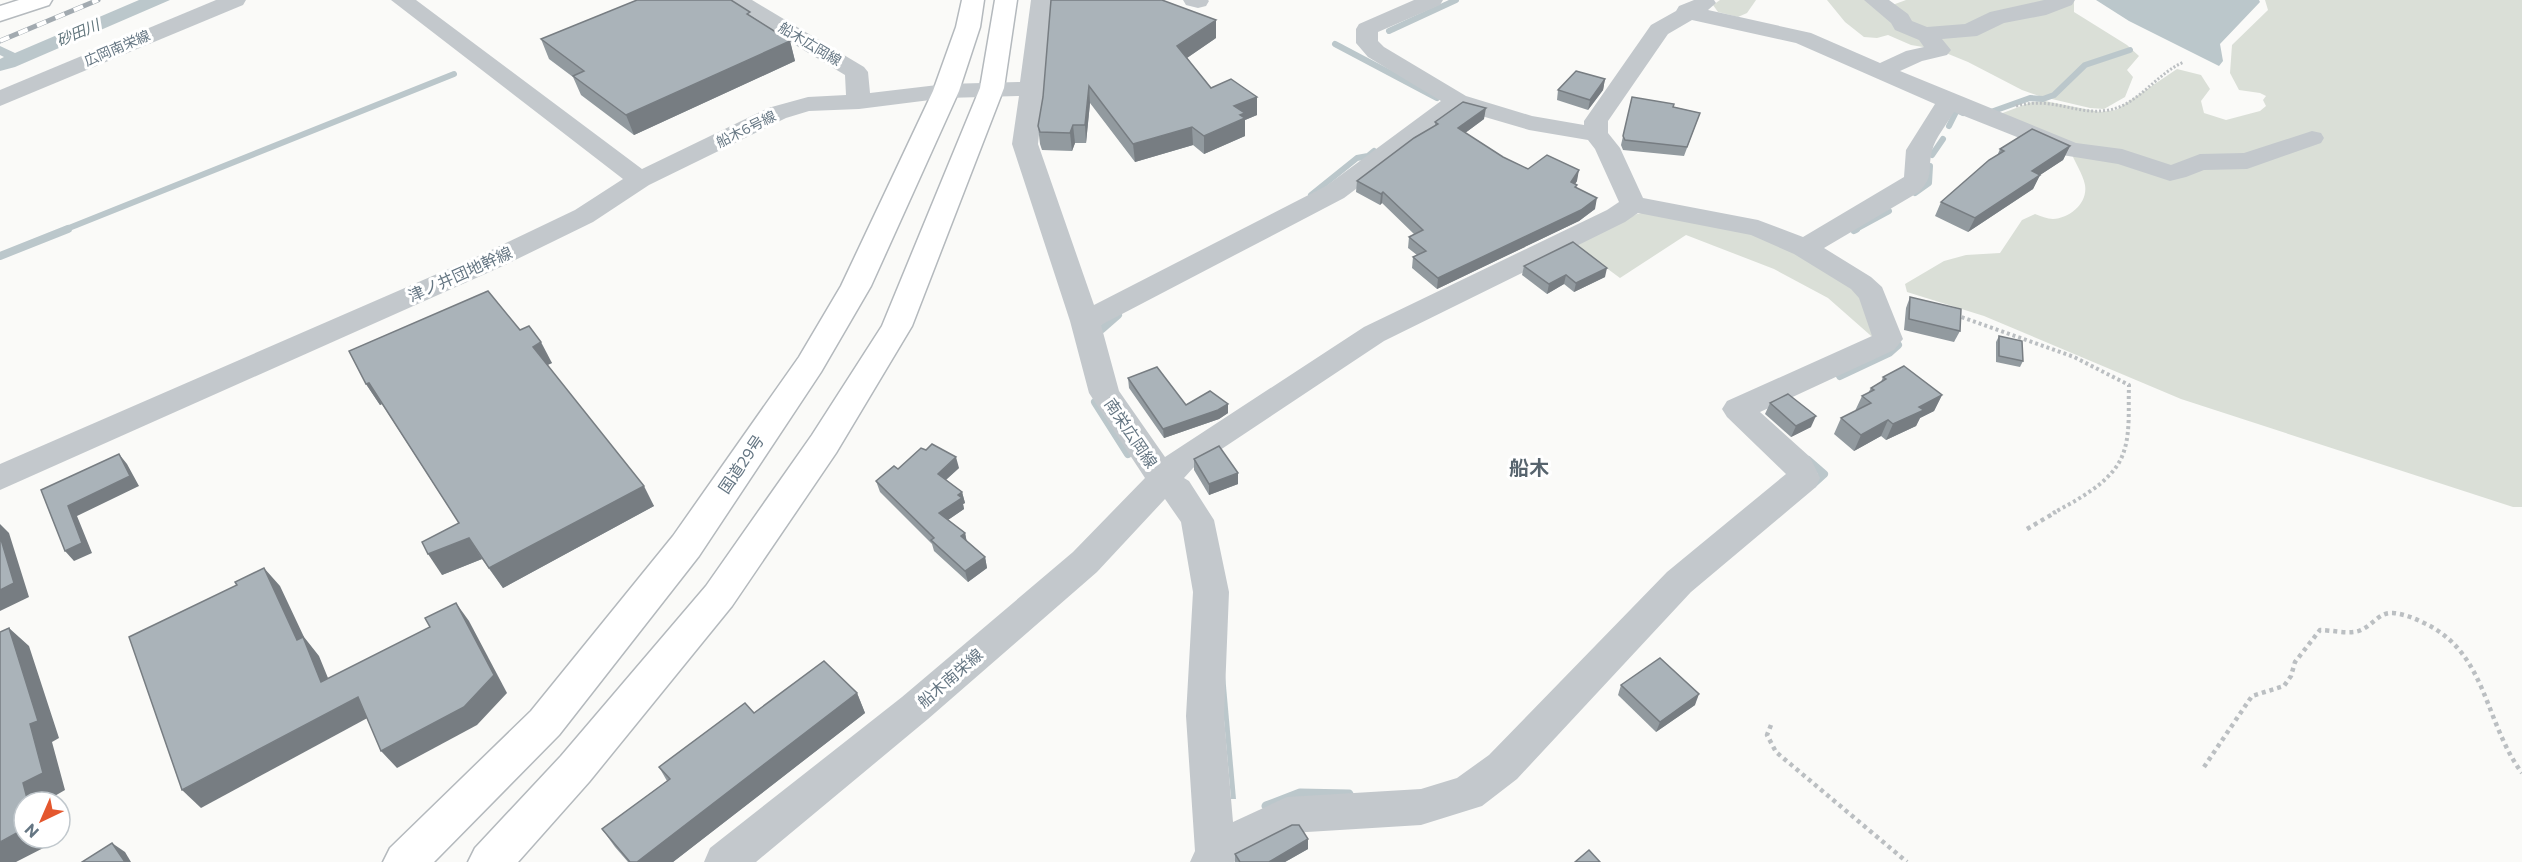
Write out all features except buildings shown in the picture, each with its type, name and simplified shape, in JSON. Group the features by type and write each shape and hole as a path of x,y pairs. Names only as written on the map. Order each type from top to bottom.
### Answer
{"main road":[{"path":"0,14 41,0"},
{"name":"国道29号","path":"405,862 545,723 686,546 810,364 856,286 946,91 968,27 973,0"},
{"path":"490,862 575,769 719,596 824,444 897,326 992,88 1006,0"}],"street":[{"name":"広岡南栄線","path":"0,99 236,0"},
{"path":"402,0 640,180"},
{"name":"船木広岡線","path":"737,0 856,72 859,102"},
{"name":"南栄広岡線","path":"1042,0 1025,144 1085,321 1104,393 1163,480 1177,490 1197,520 1211,592 1205,716 1213,857"},
{"path":"1432,0 1367,29 1367,44 1376,52 1457,101 1529,123 1596,134"},
{"path":"1213,857 1287,815 1421,807 1468,793 1503,767 1679,582 1804,478 1798,465 1738,410 1884,343 1888,339 1872,294 1861,283 1804,248 1758,228 1633,204 1607,148 1596,134 1596,121 1659,30 1687,11 1710,0"},
{"path":"1927,35 1938,32 1969,31 1998,17 2038,10 2064,0"},
{"path":"1881,71 1914,56 1939,50 1927,35 1903,25 1887,2"},
{"path":"1687,11 1720,21 1803,38 1986,117 2071,150 2122,157 2170,172 2177,172 2200,162 2247,161 2312,138"},
{"name":"船木6号線","path":"640,180 777,113 808,104 859,102 946,91 992,88 1031,89"},
{"path":"1085,321 1335,192 1457,101"},
{"path":"1804,248 1910,186 1917,179 1918,150 1949,101"},
{"name":"津ノ井団地幹線","path":"0,478 493,260 584,216 640,180"},
{"name":"船木南栄線","path":"725,862 915,708 1085,562 1182,460 1374,334 1616,216 1633,204"}],"path":[{"path":"1986,117 2031,101 2044,100 2100,111 2114,109 2168,70 2184,62"},
{"path":"1951,314 1982,322 2068,355 2119,378 2129,385 2127,434 2122,459 2096,486 2027,529"},
{"path":"2204,767 2252,696 2284,686 2300,655 2320,630 2360,631 2381,615 2391,613 2411,617 2439,630 2451,639 2470,662 2507,753 2522,773"},
{"path":"1771,725 1767,735 1776,752 1907,862"}],"shaded area":[{"path":"1720,0 1756,0 1747,13 1738,17 1718,12 1713,5"},
{"path":"1827,0 1873,0 1935,49 1911,45 1888,35 1877,38 1864,37 1845,22"},
{"path":"1906,0 2058,0 1982,23 1926,33 1887,7"},
{"path":"2265,0 2522,0 2522,507 2513,507 2181,399 1984,316 1907,292 1905,284 1944,261 1966,255 2000,253 2022,220 2035,214 2053,219 2071,213 2084,198 2085,185 2070,150 2164,173 2278,149 2175,170 2097,154 1992,117 2032,102 2045,101 2100,112 2116,110 2177,69 2201,75 2210,89 2201,101 2204,113 2226,120 2260,111 2266,106 2263,100 2266,96 2239,90 2230,73 2232,45 2268,10"},
{"path":"2074,1 2074,12 2127,45 2139,56 2127,70 2133,77 2125,97 2104,109 2090,108 2022,90 1968,62 1941,51 1931,37"},
{"path":"1651,211 1755,233 1862,288 1878,342 1828,298 1774,269 1686,235 1620,278 1574,244 1637,214"}],"water":[{"name":"砂田川","path":"139,0 170,0 15,67 0,71 0,59 4,57 0,55 0,46 15,53"},
{"path":"2096,0 2259,0 2260,2 2220,44 2223,61 2219,66 2129,21"},
{"path":"1217,584 1236,799 1231,799 1219,663"}],"waterway":[{"path":"1389,31 1456,0"},
{"path":"1335,44 1437,98"},
{"path":"1988,113 2030,98 2043,99 2054,95 2085,65 2130,50"},
{"path":"64,230 454,74"},
{"path":"1949,126 1957,110 1963,113"},
{"path":"1932,155 1943,139"},
{"path":"1311,195 1357,158 1368,156 1374,151"},
{"path":"1915,193 1929,183 1930,166"},
{"path":"1856,229 1854,230 1889,211"},
{"path":"0,256 68,229"},
{"path":"1102,329 1118,315"},
{"path":"1840,376 1889,353 1898,345"},
{"path":"1095,402 1128,454"},
{"path":"1808,460 1824,474 1813,484"},
{"path":"1266,806 1300,793 1349,794"}],"railway":[{"path":"0,41 98,0"}],"district":[{"name":"船木","path":"1529,468"}]}
